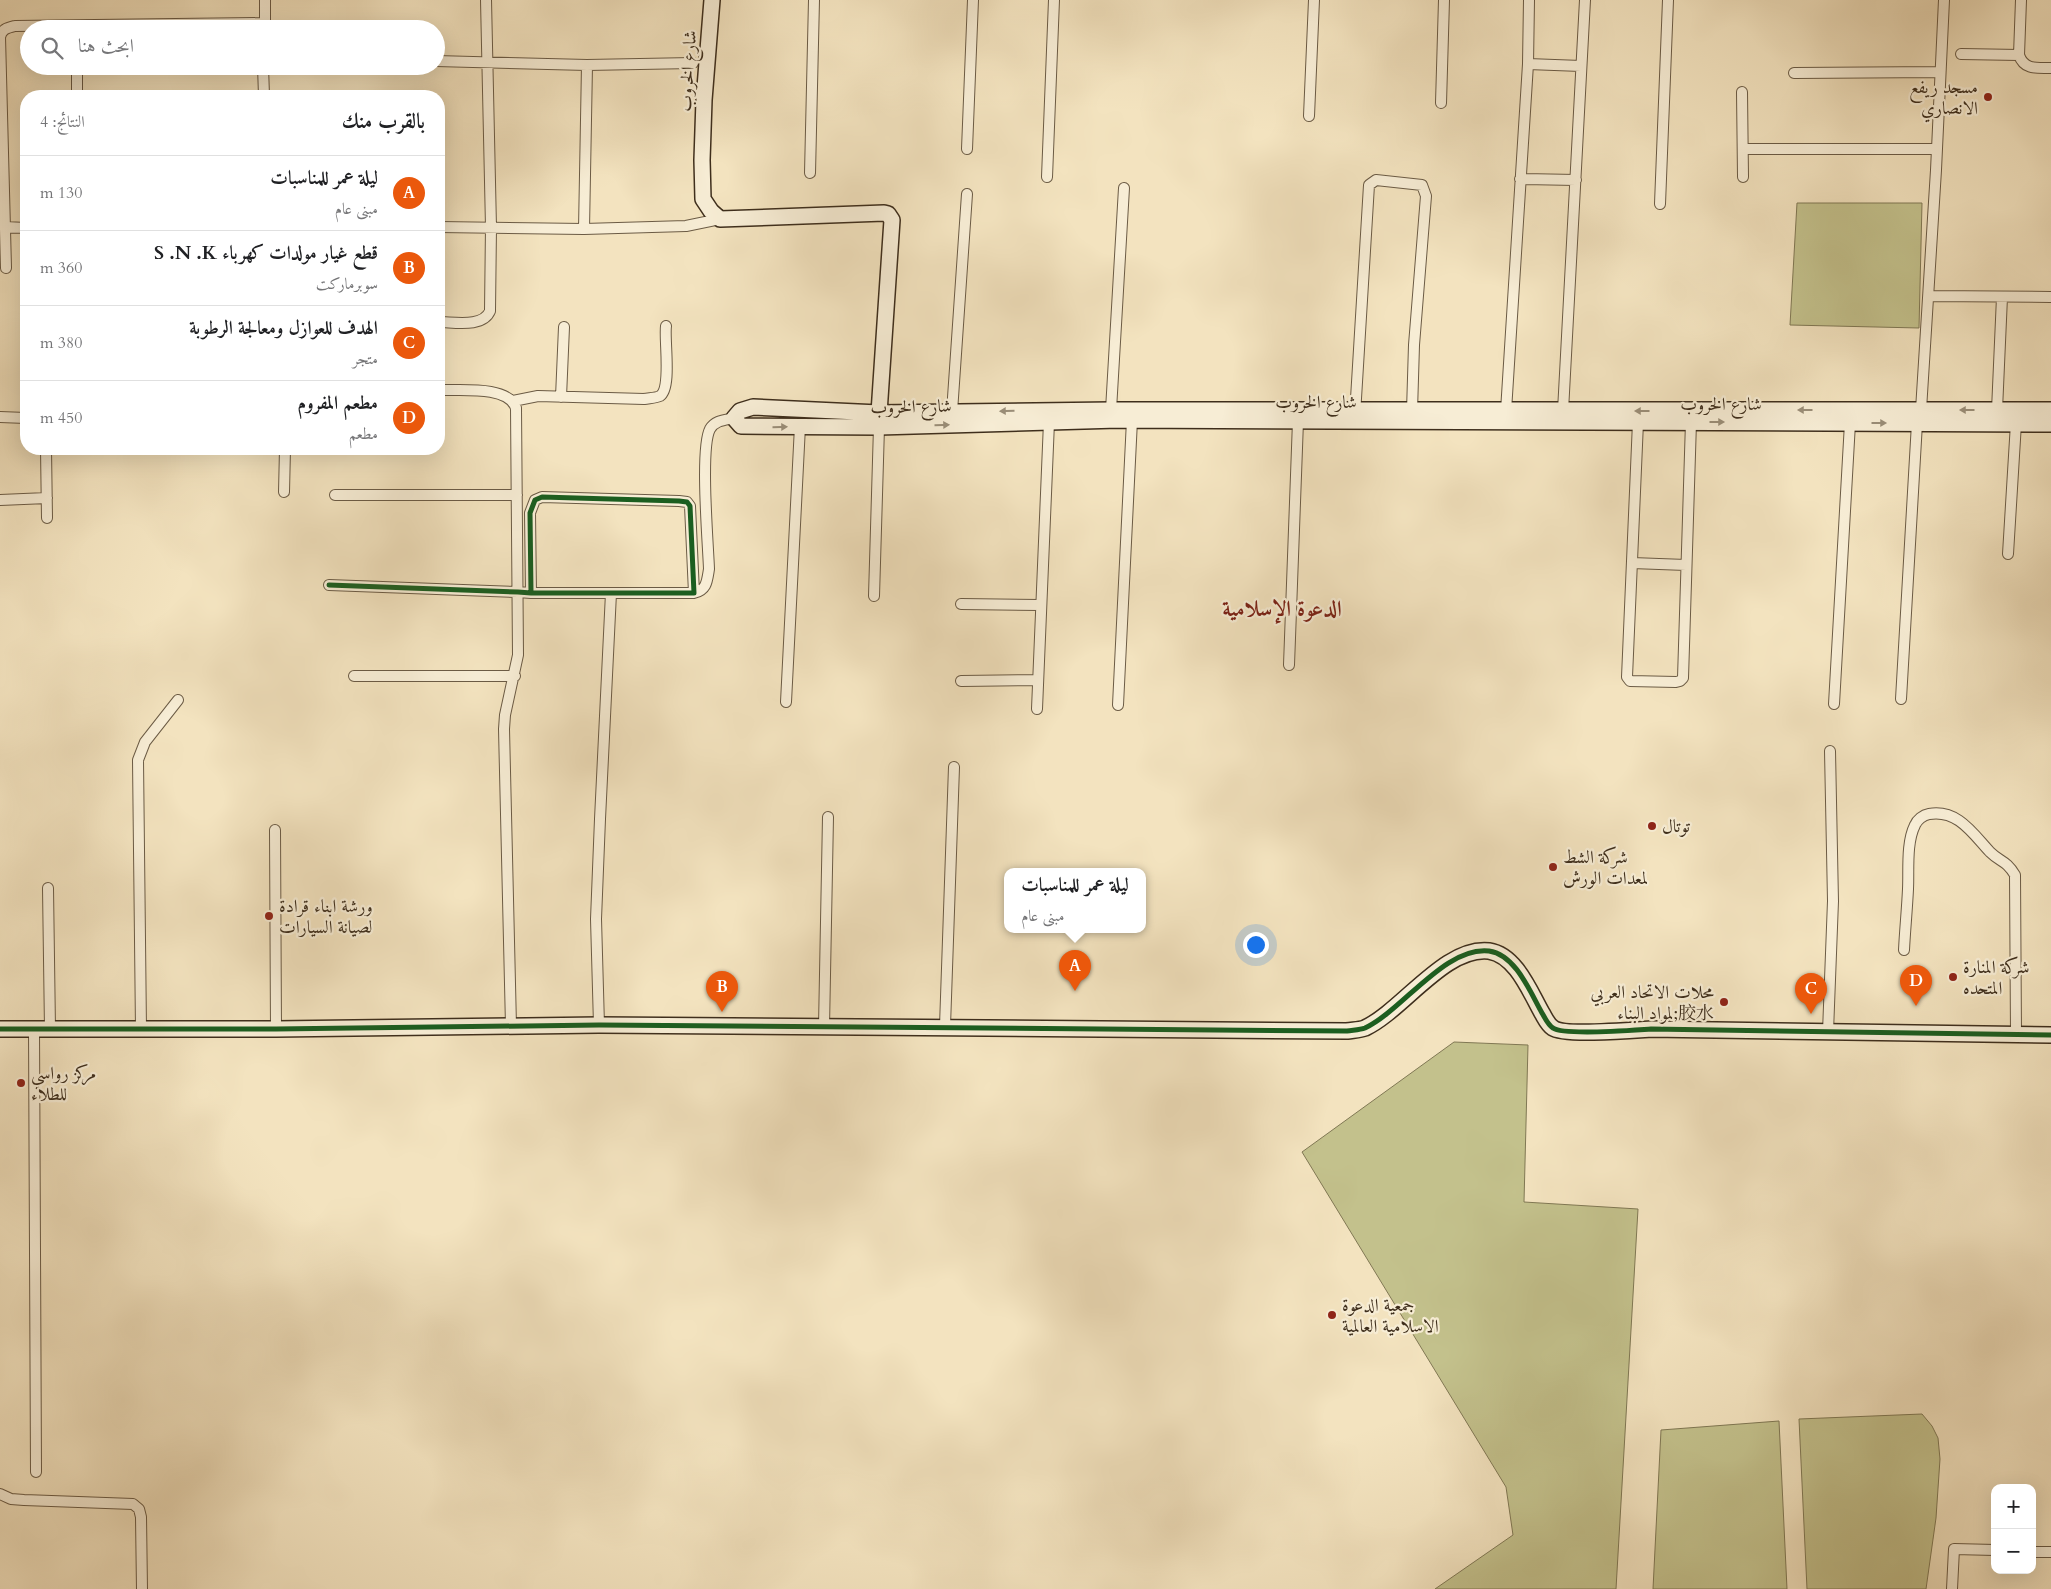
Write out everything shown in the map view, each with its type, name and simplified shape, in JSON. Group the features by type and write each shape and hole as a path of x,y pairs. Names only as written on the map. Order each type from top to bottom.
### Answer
{"main road":[{"name":"شارع الخروب","path":"712,0 704,100 702,160 703,199 711,212 720,219 884,213 890,216 892,220 879,420"},
{"name":"شارع الخروب","path":"2051,410 1997,410 1919,417 1850,423 1638,422 1354,416 1111,410 952,412 879,420 800,426 748,427 741,426 734,418 740,411 753,407 879,420 1049,422 1298,420 1354,416 1412,411 1563,411 1919,417 2016,424 2051,424"},
{"path":"0,1029 276,1029 600,1025 945,1026 1328,1032 1364,1029 1401,1003 1419,985 1458,958 1470,953 1490,952 1510,962 1554,1029 1599,1032 1651,1029 2051,1035"}],"street":[{"path":"265,20 266,0"},
{"path":"445,322 477,322 488,315 490,301 486,0"},
{"path":"810,173 814,0"},
{"path":"967,149 973,0"},
{"path":"1047,177 1054,0"},
{"path":"1309,116 1314,0"},
{"path":"1441,103 1444,0"},
{"path":"1506,411 1528,64 1529,0"},
{"path":"1563,411 1585,0"},
{"path":"1660,204 1668,0"},
{"path":"1902,699 1919,417 1929,296 1944,0"},
{"path":"2021,0 2019,55 2022,62 2028,67 2051,68"},
{"path":"6,268 1,32 5,28 20,26"},
{"path":"1961,54 2019,55"},
{"path":"445,61 587,65 693,63"},
{"path":"1528,64 1581,66"},
{"path":"584,229 587,65"},
{"path":"1794,73 1940,72"},
{"path":"77,75 77,90"},
{"path":"263,75 264,90"},
{"path":"1742,92 1743,178"},
{"path":"1743,149 1937,149"},
{"path":"1520,179 1576,180"},
{"path":"1354,416 1369,185 1376,180 1422,185 1426,196 1414,345 1412,411"},
{"path":"1111,410 1124,188"},
{"path":"952,412 967,194"},
{"path":"445,227 584,229 686,226 720,219"},
{"path":"5,227 20,228"},
{"path":"1929,296 2051,297"},
{"path":"1997,410 2002,297"},
{"path":"513,401 538,396 644,399 660,396 667,382 664,339 666,326"},
{"path":"561,397 564,327"},
{"path":"445,390 495,392 509,397 516,408 518,655 505,715 504,729 511,1026"},
{"path":"0,417 20,418"},
{"path":"329,586 518,592 694,593 701,591 707,584 709,569 707,441 711,428 718,422 734,418"},
{"path":"874,596 879,420"},
{"path":"1118,705 1132,420"},
{"path":"1289,665 1298,420"},
{"path":"1037,709 1049,422"},
{"path":"1638,422 1627,677 1630,682 1676,682 1683,678 1691,422"},
{"path":"1834,704 1850,423"},
{"path":"2008,554 2016,424"},
{"path":"786,702 800,426"},
{"path":"46,455 47,518"},
{"path":"284,492 285,455"},
{"path":"335,495 517,495"},
{"path":"531,592 530,513 535,500 542,497 687,502 692,516 694,593"},
{"path":"0,500 47,498"},
{"path":"1632,563 1686,565"},
{"path":"600,1025 596,919 612,593"},
{"path":"960,604 1040,605"},
{"path":"354,676 514,676"},
{"path":"961,681 1037,680"},
{"path":"141,1029 138,760 145,742 178,700"},
{"path":"1828,1032 1833,901 1830,751"},
{"path":"945,1026 954,767"},
{"path":"1904,950 1909,856 1915,824 1924,815 1936,813 1949,815 1968,826 1992,854 2009,866 2015,875 2016,1034"},
{"path":"824,1027 828,817"},
{"path":"276,830 276,1029"},
{"path":"48,888 50,1029"},
{"path":"34,1029 36,1472"},
{"path":"0,1494 11,1499 24,1500 133,1504 139,1509 141,1517 142,1589"},
{"path":"1952,1589 1954,1549 1991,1550"},
{"path":"2036,1552 2051,1552"}],"shaded area":[{"path":"1797,203 1922,203 1919,328 1790,325"},
{"path":"1454,1042 1528,1045 1524,1202 1638,1209 1616,1589 1435,1589 1513,1535 1506,1487 1302,1152"},
{"path":"1922,1414 1932,1426 1938,1438 1940,1459 1936,1518 1926,1589 1807,1589 1799,1419"},
{"path":"1779,1421 1787,1589 1653,1589 1661,1430"}],"cycle path":[{"path":"329,585 531,593 694,593 690,506 687,502 679,501 542,497 535,500 530,513 531,593"},
{"path":"0,1029 276,1029 599,1025 1347,1031 1365,1028 1379,1019 1440,968 1456,958 1473,952 1489,951 1507,959 1514,967 1527,985 1548,1023 1553,1028 1571,1032 1651,1029 2051,1035"}],"place":[{"name":"مسجد ريفع الانصاري","path":"1988,97"},
{"name":"توتال","path":"1652,826"},
{"name":"شركة الشط لمعدات الورش","path":"1553,867"},
{"name":"ورشة ابناء قرادة لصيانة السيارات","path":"269,916"},
{"name":"شركة المنارة المتحده","path":"1953,977"},
{"name":"ليلة عمر للمناسبات","path":"1075,991"},
{"name":"محلات الاتحاد العربي لمواد البناء;胶水","path":"1724,1002"},
{"name":"مطعم المفروم","path":"1916,1006"},
{"name":"قطع غيار مولدات كهرباء S .N .K","path":"722,1012"},
{"name":"الهدف للعوازل ومعالجة الرطوبة","path":"1811,1014"},
{"name":"مركز رواسي للطلاء","path":"21,1083"},
{"name":"جمعية الدعوة الاسلامية العالمية","path":"1332,1315"}],"district":[{"name":"الدعوة الإسلامية","path":"1282,609"}]}
